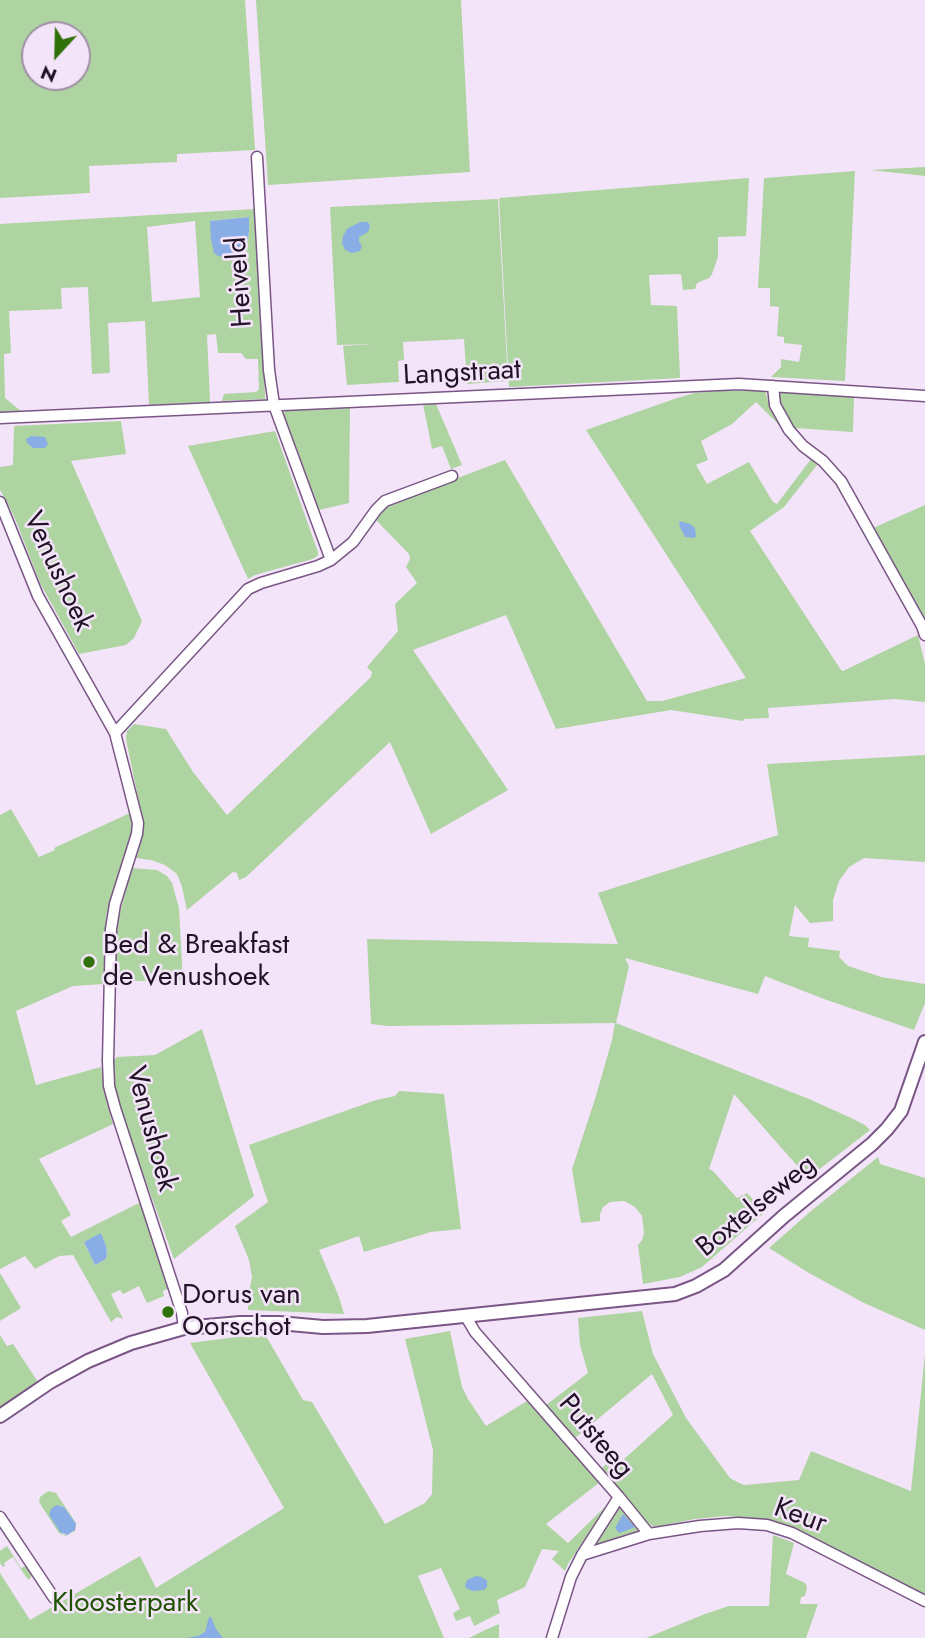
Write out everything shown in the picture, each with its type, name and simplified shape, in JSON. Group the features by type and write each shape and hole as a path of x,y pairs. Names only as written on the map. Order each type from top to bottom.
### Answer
{"main road":[{"name":"Boxtelseweg","path":"0,1416 50,1382 88,1361 131,1343 184,1328 240,1323 367,1326 676,1294 696,1286 724,1270 887,1129 901,1111 925,1042"}],"street":[{"name":"Heiveld","path":"257,157 274,405"},
{"name":"Langstraat","path":"0,418 740,384 925,396"},
{"path":"773,386 775,405 789,430 841,481 925,635"},
{"path":"274,405 331,560"},
{"path":"115,733 248,589 331,560 353,542 385,501 452,476"},
{"name":"Venushoek","path":"0,502 38,596 115,733 138,823 111,929 109,1086 182,1313 184,1328"},
{"name":"Putsteeg","path":"466,1317 475,1332 620,1497 582,1555 571,1577 552,1638"},
{"path":"620,1497 649,1534"},
{"path":"0,1517 54,1598"},
{"name":"Keur","path":"582,1555 649,1534 738,1523 767,1525 792,1532 925,1601"}],"green space":[{"path":"0,0 245,0 255,150 177,154 177,162 89,166 90,193 0,198"},
{"path":"256,0 461,0 470,172 268,185"},
{"path":"925,167 925,176 870,170"},
{"path":"855,171 845,381 771,377 781,367 781,359 799,362 802,345 784,343 784,337 777,336 779,307 770,306 770,288 758,288 764,178"},
{"path":"749,178 746,236 718,237 718,257 709,278 697,283 695,289 683,290 681,274 649,275 651,305 677,306 680,378 509,387 499,198"},
{"path":"498,199 508,381 467,384 464,339 403,342 404,360 398,361 399,382 347,385 343,346 372,344 337,345 330,207"},
{"path":"255,209 265,399 222,401 224,394 256,392 259,389 258,359 246,359 241,353 218,353 216,334 207,335 210,402 149,405 145,321 108,323 110,373 92,374 88,287 61,288 62,309 9,311 11,353 4,354 5,398 22,412 0,413 0,224","holes":["249,217 245,251 235,257 210,221","195,221 200,297 152,302 147,227"]},
{"path":"716,391 765,391 780,426 756,402 732,424 701,441 708,460 696,465 707,484 749,462 773,502 777,504 811,459 817,465 784,507 750,531 841,670 918,635 925,664 925,702 895,699 768,708 769,718 743,721 671,710 556,729 506,615 413,650 508,790 431,834 390,742 246,877 239,880 237,873 233,872 187,910 177,874 165,865 135,858 141,841 141,812 126,739 127,731 134,724 166,729 193,772 227,815 371,677 372,672 367,667 398,631 395,604 417,583 406,567 409,554 375,519 381,511 392,503 505,460 647,701 662,701 746,678 586,430 677,398"},
{"path":"778,391 854,396 853,432 795,428 784,412"},
{"path":"423,404 436,404 462,465 451,469 442,446 432,449"},
{"path":"350,408 349,503 319,510 284,414 285,411"},
{"path":"121,421 126,454 71,461 142,621 134,638 126,645 79,654 40,583 16,521 0,490 0,467 13,465 14,426"},
{"path":"275,431 318,555 248,579 188,446"},
{"path":"925,505 925,624 873,528"},
{"path":"925,755 925,862 864,858 849,867 839,881 833,900 833,921 810,923 795,905 789,936 809,938 808,947 840,951 839,957 848,966 881,977 925,984 925,1003 914,1030 765,976 758,994 625,958 629,966 616,1023 809,1099 865,1125 870,1130 808,1178 734,1094 709,1169 737,1198 747,1193 765,1212 702,1267 680,1277 643,1284 638,1245 644,1233 642,1216 635,1207 624,1201 610,1202 603,1207 600,1221 581,1223 572,1169 596,1096 615,1023 371,1024 367,939 618,944 598,893 778,835 767,764"},
{"path":"11,809 39,857 130,813 132,834 106,916 104,984 73,986 16,1011 36,1085 101,1067 113,1124 39,1159 71,1215 61,1221 71,1237 141,1202 172,1287 163,1291 164,1296 147,1303 139,1286 123,1294 120,1290 111,1294 123,1319 117,1317 111,1322 73,1255 59,1256 35,1269 25,1256 0,1269 0,815","holes":["101,1234 106,1246 106,1259 95,1265 84,1242"]},
{"path":"132,868 157,870 172,883 179,908 183,981 115,981 116,927"},
{"path":"202,1029 254,1196 174,1259 120,1110 113,1081 114,1060 117,1057 155,1055"},
{"path":"399,1091 444,1094 461,1229 431,1232 364,1252 359,1236 319,1250 344,1314 248,1310 252,1277 249,1260 235,1226 268,1202 249,1145 376,1100 395,1096"},
{"path":"878,1157 880,1164 925,1178 925,1330 864,1303 769,1248"},
{"path":"0,1273 21,1308 0,1321"},
{"path":"642,1311 653,1354 686,1418 730,1478 744,1485 799,1480 811,1451 911,1491 925,1354 925,1596 766,1519 725,1516 655,1527 650,1525 601,1469 606,1464 613,1469 673,1415 652,1374 575,1438 546,1405 588,1373 580,1345 578,1318"},
{"name":"Kloosterpark","path":"450,1331 462,1387 486,1426 527,1401 600,1482 546,1524 568,1543 608,1504 565,1571 552,1559 559,1551 542,1549 525,1587 497,1600 500,1613 474,1626 470,1616 456,1621 453,1613 460,1609 441,1568 418,1576 444,1638 0,1638 0,1573 30,1620 140,1556 156,1588 284,1508 190,1343 266,1336 303,1400 312,1402 385,1524 425,1503 432,1494 433,1450 405,1339"},
{"path":"0,1335 7,1346 13,1344 38,1382 0,1407"},
{"path":"48,1491 56,1493 76,1523 75,1531 68,1535 65,1536 63,1535 59,1533 39,1502 40,1497","holes":["57,1505 64,1507 73,1532 67,1535 63,1535"]},
{"path":"619,1505 642,1530 621,1536 587,1552"},
{"path":"773,1535 794,1543 786,1574 805,1583 807,1587 800,1604 818,1604 806,1638 646,1638 729,1606 769,1606"},
{"path":"7,1546 21,1568 26,1566 32,1575 29,1580 13,1557 4,1563 3,1567 0,1563 0,1551"},
{"path":"499,1624 499,1638 469,1638 485,1630"}],"water":[{"path":"249,217 245,251 229,258 214,253 210,221"},
{"path":"360,222 368,222 370,226 368,232 359,237 362,246 360,251 352,253 345,250 343,236 347,229"},
{"path":"31,436 45,437 48,444 45,448 33,448 26,439"},
{"path":"679,521 695,528 694,538 685,537"},
{"path":"101,1233 107,1254 106,1259 95,1265 84,1242"},
{"path":"57,1505 64,1507 76,1524 75,1530 67,1535 60,1532 49,1515 51,1509"},
{"path":"623,1514 635,1527 620,1533 615,1528"},
{"path":"476,1576 487,1581 484,1590 473,1591 466,1588 467,1580"},
{"path":"209,1617 223,1638 186,1638 205,1632"}],"place":[{"name":"Bed & Breakfast de Venushoek","path":"89,962"},
{"name":"Dorus van Oorschot","path":"168,1312"}]}
